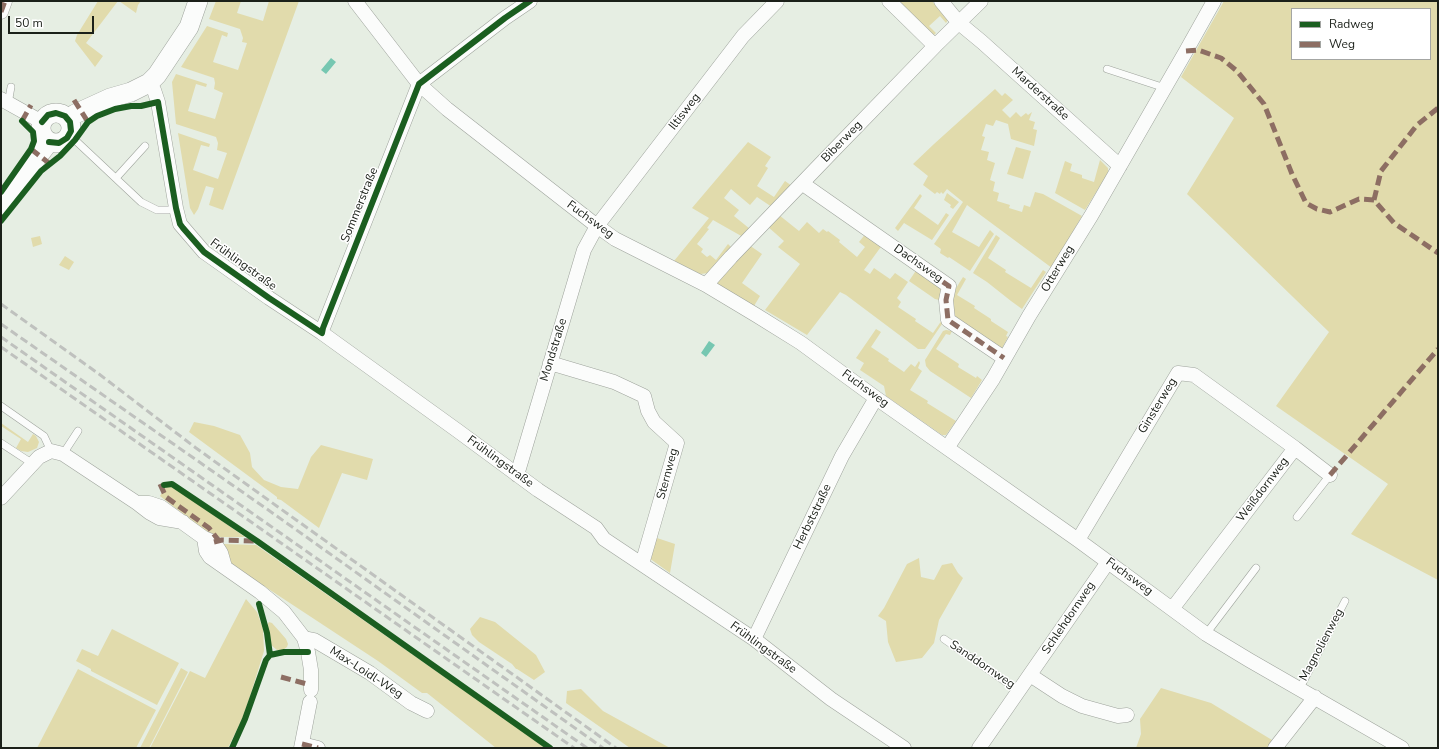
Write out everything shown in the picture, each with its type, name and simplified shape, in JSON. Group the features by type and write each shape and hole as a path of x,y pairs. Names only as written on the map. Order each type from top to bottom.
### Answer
{"street":[{"path":"1,12 5,1"},
{"path":"68,119 110,98 131,92 149,82 157,75 189,27 198,1"},
{"name":"Fuchsweg","path":"355,1 419,84 447,109 615,239 706,286 801,343 876,398 1078,540 1206,634 1402,748"},
{"path":"419,84 505,18 530,1"},
{"name":"Iltisweg","path":"597,226 743,36 777,1"},
{"path":"889,1 935,46"},
{"name":"Marderstraße","path":"941,1 959,23 988,47 1120,166"},
{"name":"Biberweg","path":"706,286 741,246 935,46 981,1"},
{"name":"Otterweg","path":"947,448 975,406 1120,166 1214,1"},
{"name":"Frühlingstraße","path":"149,82 154,90 158,102 180,224 204,252 322,333 517,475 596,528 604,539 754,639 831,699 904,748"},
{"name":"Sommerstraße","path":"322,333 419,84"},
{"path":"5,101 42,122"},
{"path":"56,113 65,116 68,119 71,128 67,138 59,143 49,142 42,134 42,122 48,115 56,113"},
{"path":"1,204 49,142"},
{"name":"Dachsweg","path":"802,184 948,286 946,300 948,320 1004,358"},
{"name":"Mondstraße","path":"517,475 584,250 597,226"},
{"name":"Sternweg","path":"550,362 614,382 644,396 648,411 654,422 677,444 642,564"},
{"name":"Ginsterweg","path":"1078,540 1178,373 1194,375 1295,448"},
{"name":"Herbststraße","path":"754,639 842,456 876,398"},
{"name":"Weißdornweg","path":"1172,609 1295,448 1330,475"},
{"path":"1,498 39,457 57,452 137,503 150,513 159,518 183,522 204,538 214,542 221,553 225,567 260,592 284,612 304,638 311,670 311,696 301,746 318,748"},
{"name":"Schlehdornweg","path":"979,748 1020,691 1108,562"},
{"name":"Max-Loidl-Weg","path":"304,638 314,640 370,673 410,703 427,711"},
{"path":"1030,675 1062,696 1082,706 1118,716 1127,715"},
{"path":"1275,748 1315,697"}],"lane":[{"path":"1107,69 1165,88"},
{"path":"5,101 11,87"},
{"path":"75,140 95,154 116,178 141,202 157,210 169,210 176,208"},
{"path":"116,178 145,146"},
{"path":"1,406 44,436 57,452 78,431"},
{"path":"1,443 33,464"},
{"name":"Weißdornweg","path":"1297,517 1330,475"},
{"path":"1206,634 1256,568"},
{"name":"Magnolienweg","path":"1300,688 1345,601"},
{"name":"Sanddornweg","path":"944,639 1020,691"}],"shaded area":[{"path":"98,1 118,1 86,43 103,56 95,67 75,41 77,35"},
{"path":"119,1 141,1 138,5 136,13"},
{"path":"216,1 241,1 237,13 263,21 269,1 299,1 223,210 209,205 214,188 206,186 198,209 194,215 190,208 178,133 210,144 209,147 201,145 193,170 218,179 227,153 217,150 218,143 216,137 176,124 172,82 176,74 207,84 206,87 196,84 188,111 215,119 223,93 214,89 214,78 181,67 207,26 228,33 227,37 222,35 213,62 238,70 247,43 242,42 243,38 240,29 209,19"},
{"path":"897,1 932,1 948,20 946,23 940,16 929,26 936,33 932,37"},
{"path":"1224,1 1438,1 1438,580 1351,534 1388,484 1276,406 1329,332 1187,194 1234,118 1181,77"},
{"path":"331,58 336,62 326,74 321,70"},
{"path":"995,89 1002,96 1005,93 1013,100 1002,110 1010,118 1016,112 1021,117 1026,113 1028,115 1032,112 1029,120 1035,122 1033,129 1037,130 1034,146 1011,139 1008,124 996,120 993,126 986,124 982,136 985,137 981,150 989,152 987,160 995,163 990,180 995,182 993,191 999,193 997,201 1010,205 1009,208 1022,212 1024,205 1030,207 1035,192 1043,194 1082,216 1052,268 967,205 952,232 979,247 990,230 994,234 970,271 949,257 948,258 940,253 941,249 934,244 963,202 947,189 943,194 941,192 940,194 937,192 935,194 923,185 928,176 913,164"},
{"path":"748,142 771,157 765,166 768,168 757,186 774,197 785,181 792,186 772,207 757,197 750,205 731,189 724,198 739,210 734,216 750,229 743,237 713,220 707,228 709,229 697,244 703,249 701,252 707,257 710,255 716,260 728,244 732,248 709,273 700,274 674,261 709,218 692,208"},
{"path":"1016,147 1031,151 1023,179 1007,174"},
{"path":"1100,160 1108,168 1108,173 1085,210 1055,193 1065,161 1072,164 1070,171 1082,175 1082,178 1094,182"},
{"path":"947,193 959,202 953,209 950,207 951,205 944,200"},
{"path":"920,194 922,196 914,208 938,225 946,213 949,215 932,240 904,223 898,231 895,228"},
{"path":"779,215 799,231 807,222 819,233 823,229 827,232 828,231 840,240 839,242 857,257 865,247 859,242 867,232 883,244 864,270 870,274 874,268 890,279 895,273 908,282 897,298 901,302 898,307 933,333 944,317 944,321 925,349 918,349 840,292 807,335 765,310 800,264 778,247 784,241 767,226"},
{"path":"996,235 1000,238 988,258 1006,270 1005,272 1031,288 1043,270 1046,272 1022,309 973,273"},
{"path":"40,236 42,244 33,247 31,238"},
{"path":"749,245 762,254 742,283 760,296 754,306 718,285 718,281"},
{"path":"65,256 74,262 69,270 59,265"},
{"path":"917,269 943,289 939,300 935,299 909,281"},
{"path":"963,277 966,279 957,295 975,306 974,308 1008,332 1006,336 1008,337 1000,352 957,323 948,301"},
{"path":"876,329 881,332 871,347 889,359 888,361 904,372 911,364 915,367 919,361 920,363 918,368 922,371 910,390 928,401 927,403 956,421 946,435 942,435 886,396 884,386 860,370 864,363 856,358"},
{"path":"943,331 952,331 950,335 946,334 936,349 959,364 958,367 982,380 971,398 930,371 926,366 925,360"},
{"path":"709,341 715,345 706,357 701,353"},
{"path":"194,422 214,426 240,435 250,453 252,467 264,480 281,487 298,489 311,457 321,445 373,459 367,480 342,473 319,528 281,500 277,499 277,497 189,432"},
{"path":"1,423 28,442 33,434 36,436 39,442 37,448 28,452 21,451 16,448 21,439 1,426"},
{"path":"172,486 245,537 215,537 206,532 160,496 166,487"},
{"path":"654,537 675,544 670,573 649,558"},
{"path":"222,544 256,545 546,748 496,748 427,693 422,693 378,661 229,563"},
{"path":"919,558 921,577 934,580 942,565 952,563 963,578 939,620 934,643 922,658 896,662 888,642 886,621 878,616 884,608 907,564"},
{"path":"246,599 257,612 263,629 264,651 243,717 228,748 150,748 190,671 205,678"},
{"path":"480,617 495,622 536,655 545,672 534,680 479,642 472,635 470,629"},
{"path":"269,622 272,623 286,639 288,644 283,650 277,650 271,645 267,625"},
{"path":"112,629 179,663 157,705 91,671 91,669 76,661 82,649 98,656"},
{"path":"181,668 188,672 149,748 140,748"},
{"path":"78,669 156,710 136,748 37,748"},
{"path":"1161,688 1211,703 1272,740 1268,748 1136,748 1141,734 1140,719"},
{"path":"581,689 603,711 670,748 630,748 566,703 567,691"}],"railway":[{"path":"1,304 99,374 196,448 616,748"},
{"path":"1,324 274,514 603,748"},
{"path":"1,337 587,748"},
{"path":"1,347 574,748"}],"marked path":[{"path":"1,12 5,1"},
{"path":"1186,51 1198,50 1221,58 1237,71 1264,104 1292,174 1306,203 1317,209 1330,212 1359,199 1374,200 1394,223 1438,253"},
{"path":"74,100 88,122"},
{"path":"22,121 31,105"},
{"path":"1374,200 1381,171 1417,125 1438,108"},
{"path":"31,149 50,164"},
{"path":"918,265 949,286 946,300 948,320 1004,358"},
{"path":"1330,475 1438,349"},
{"path":"160,484 166,497 209,528 219,541"},
{"path":"214,542 222,540 255,541"},
{"path":"281,677 307,684"},
{"path":"302,744 318,748"}],"cycle path":[{"path":"1,221 41,171 60,156 75,140 88,122 97,116 115,109 141,106 158,102 180,224 204,252 322,333 419,84 505,18 530,1"},
{"path":"42,122 48,115 56,113 65,116 70,122 71,131 67,138 59,143 49,142"},
{"path":"1,192 31,149 34,141 33,132 22,121"},
{"path":"164,485 172,484 257,541 550,748"},
{"path":"259,604 267,633 270,655"},
{"path":"232,748 245,719 266,660 270,655 284,652 308,652"}]}
